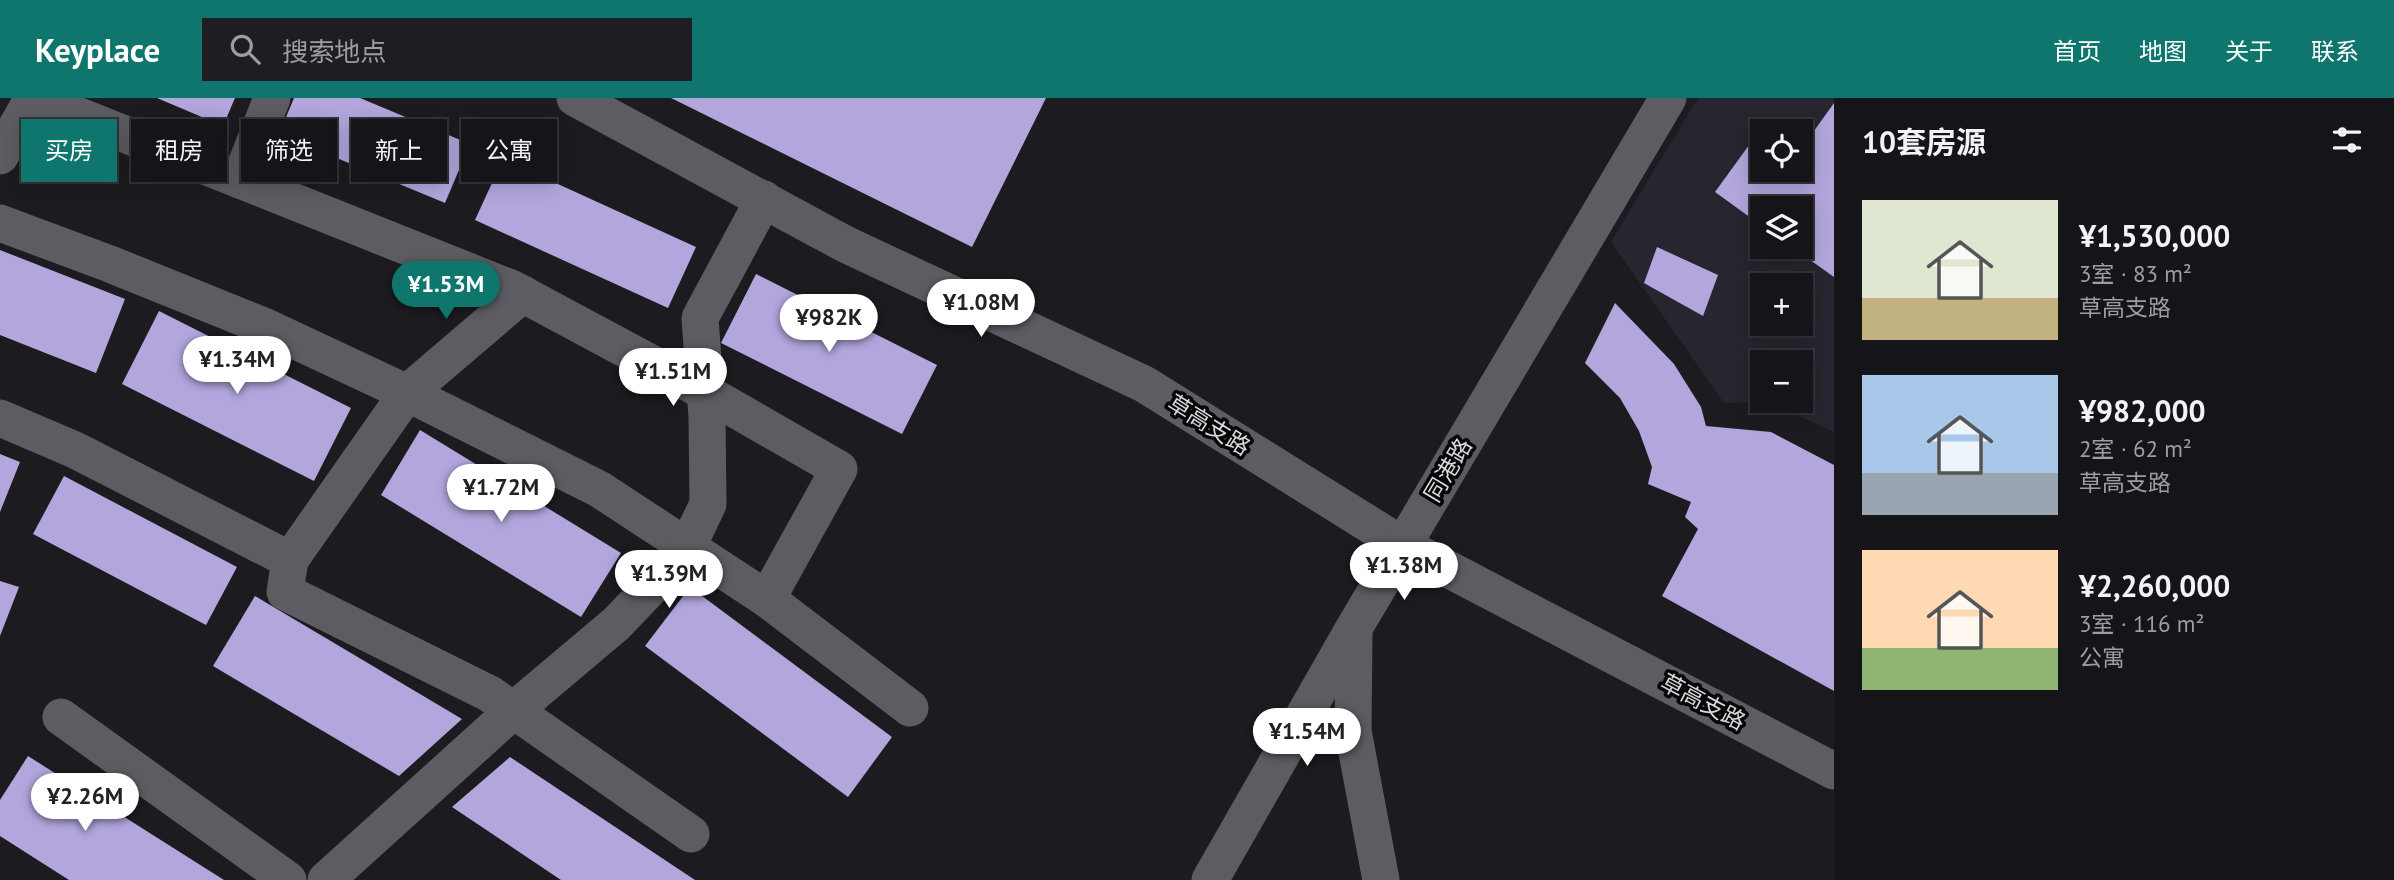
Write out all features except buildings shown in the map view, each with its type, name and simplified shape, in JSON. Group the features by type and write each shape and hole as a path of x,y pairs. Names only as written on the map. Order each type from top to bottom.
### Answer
{"street":[{"path":"0,156 34,98 523,294 705,392 839,469 767,599"},
{"path":"240,180 272,98"},
{"name":"草高支路","path":"575,98 845,244 1144,384 1404,546 1834,771"},
{"name":"同港路","path":"1210,880 1354,628 1668,98"},
{"path":"326,880 514,710 616,624 687,547 708,504 701,318 764,199"},
{"path":"0,223 266,327 407,393 599,489 767,599 910,708"},
{"path":"523,294 407,393 290,559 285,592 490,694 691,834"},
{"path":"0,418 75,450 290,559"},
{"path":"1354,628 1353,731 1381,880"},
{"path":"61,717 288,880"}],"shaded area":[{"path":"1698,98 1834,98 1834,432 1793,413 1813,413 1813,350 1750,350 1750,402 1724,403 1611,242"}]}
